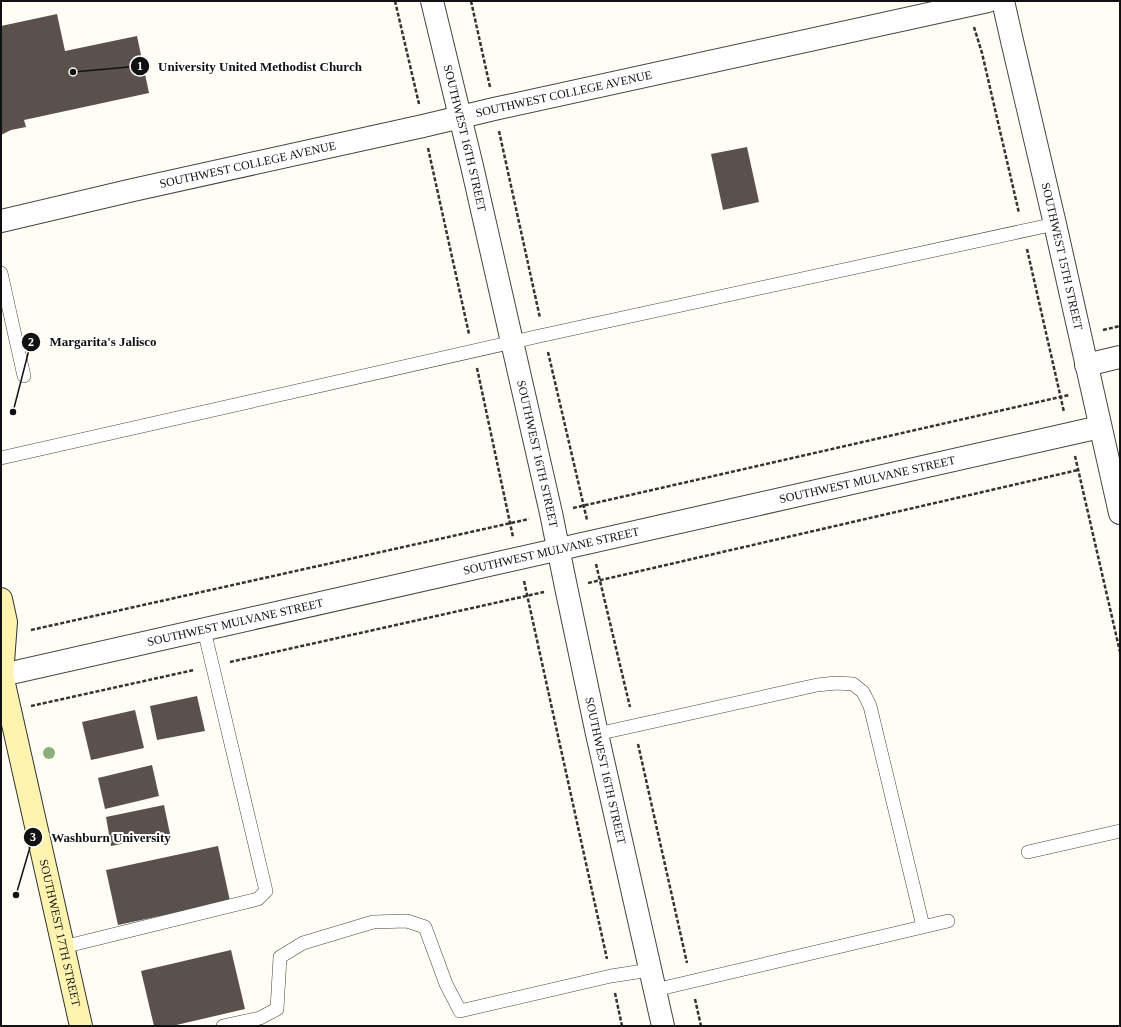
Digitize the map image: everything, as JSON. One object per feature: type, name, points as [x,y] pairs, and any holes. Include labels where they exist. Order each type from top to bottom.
[{"type":"main road","name":"SOUTHWEST 17TH STREET","points":[[1,599],[6,622],[1,675],[81,1026]]},
{"type":"street","name":"SOUTHWEST 16TH STREET","points":[[432,1],[551,513],[597,734],[663,1026]]},
{"type":"street","name":"SOUTHWEST 15TH STREET","points":[[1004,1],[1012,45],[1120,513]]},
{"type":"street","name":"SOUTHWEST COLLEGE AVENUE","points":[[1,221],[133,190],[460,118],[494,109],[977,3]]},
{"type":"street","points":[[1086,365],[1120,357]]},
{"type":"street","name":"SOUTHWEST MULVANE STREET","points":[[1,675],[1100,427]]},
{"type":"lane","points":[[1,458],[544,335],[1054,224]]},
{"type":"lane","points":[[1,273],[24,376]]},
{"type":"lane","points":[[63,947],[258,899],[266,891],[204,630]]},
{"type":"lane","points":[[597,734],[817,685],[836,683],[853,684],[863,692],[870,706],[923,926]]},
{"type":"lane","points":[[1028,852],[1120,831]]},
{"type":"lane","points":[[223,1026],[260,1018],[277,1009],[280,957],[303,943],[373,922],[407,921],[425,927],[446,984],[460,1011],[611,976],[691,982],[948,921]]},
{"type":"path","points":[[395,1],[622,1026]]},
{"type":"path","points":[[471,1],[486,64],[506,166],[634,725],[701,1026]]},
{"type":"path","points":[[977,3],[982,53],[1120,652]]},
{"type":"path","points":[[1102,330],[1120,326]]},
{"type":"path","points":[[31,630],[1061,398],[1092,389]]},
{"type":"path","points":[[10,710],[600,580],[1078,470]]},
{"type":"building","points":[[57,14],[65,51],[137,36],[149,93],[24,120],[26,127],[11,130],[1,135],[1,26]]},
{"type":"building","points":[[747,147],[759,202],[723,210],[711,154]]},
{"type":"building","points":[[197,696],[205,731],[157,740],[150,706]]},
{"type":"building","points":[[135,710],[144,748],[91,760],[82,722]]},
{"type":"building","points":[[152,765],[159,796],[105,809],[98,778]]},
{"type":"building","points":[[164,805],[170,834],[111,846],[106,817]]},
{"type":"building","points":[[218,846],[230,901],[118,925],[106,870]]},
{"type":"building","points":[[231,950],[245,1009],[172,1026],[154,1026],[141,971]]},
{"type":"place","name":"University United Methodist Church","points":[[73,72]]},
{"type":"place","name":"Margarita's Jalisco","points":[[13,412]]},
{"type":"place","name":"Washburn University","points":[[16,895]]}]
